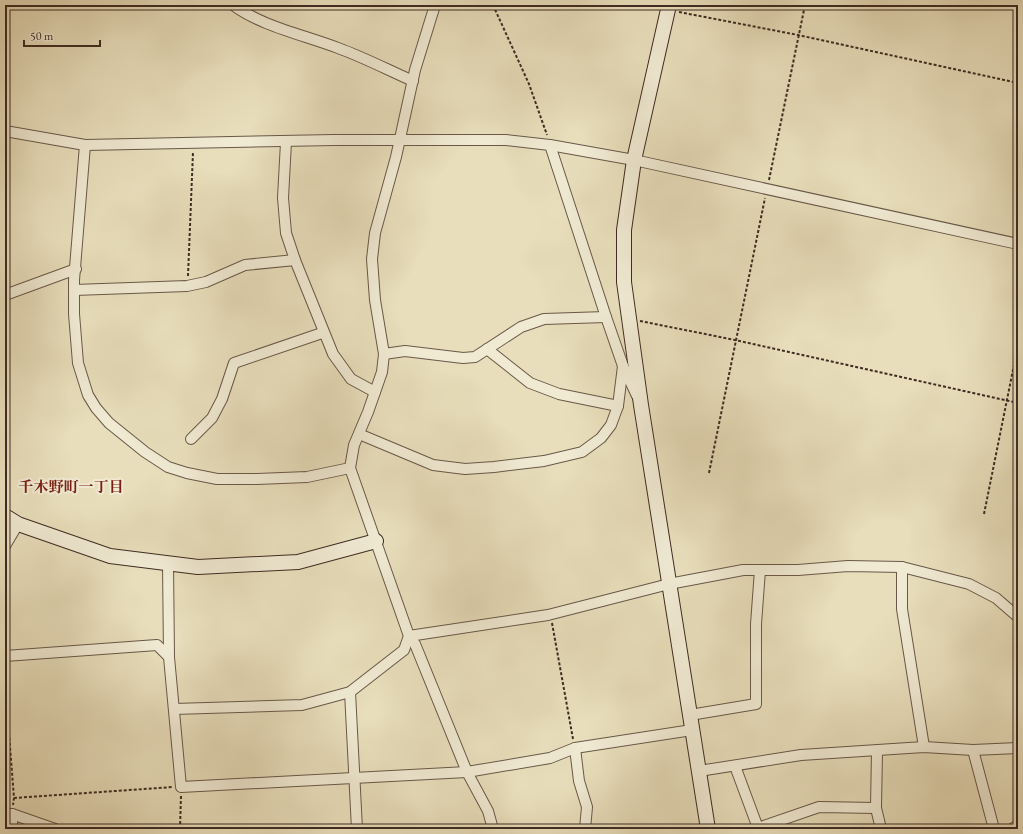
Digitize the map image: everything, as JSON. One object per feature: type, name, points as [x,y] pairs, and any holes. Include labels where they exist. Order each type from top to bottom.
[{"type":"street","points":[[233,5],[245,14],[271,25],[340,48],[413,81]]},
{"type":"street","points":[[435,5],[413,81],[375,233],[372,259],[375,300],[384,354],[382,372],[354,445],[350,468],[409,636],[415,644],[467,772],[488,811],[493,829]]},
{"type":"street","points":[[668,7],[634,160],[624,230],[624,282],[641,405],[708,829]]},
{"type":"street","points":[[5,131],[85,145],[334,140],[506,140],[550,144],[634,160],[1018,244]]},
{"type":"street","points":[[286,142],[283,198],[286,233],[295,260],[322,333],[332,354],[350,379],[375,392]]},
{"type":"street","points":[[550,144],[623,366],[641,405]]},
{"type":"street","points":[[85,145],[74,290],[75,338],[78,363],[88,395],[109,424],[162,463],[187,473],[217,479],[307,477],[350,468]]},
{"type":"street","points":[[74,290],[187,286],[206,282],[245,265],[295,260]]},
{"type":"street","points":[[5,295],[76,269]]},
{"type":"street","points":[[384,354],[405,350],[463,358],[475,357],[521,327],[544,320],[606,317]]},
{"type":"street","points":[[190,439],[212,418],[222,399],[234,363],[322,333]]},
{"type":"street","points":[[487,349],[530,383],[559,394],[618,406]]},
{"type":"street","points":[[359,434],[433,465],[465,469],[544,461],[582,452],[601,438],[611,425],[618,406],[623,366]]},
{"type":"street","points":[[5,516],[18,524],[110,556],[198,567],[298,562],[376,541]]},
{"type":"street","points":[[5,546],[18,524]]},
{"type":"street","points":[[168,563],[169,657],[181,787],[467,772],[550,758],[574,748],[692,730]]},
{"type":"street","points":[[409,636],[550,614],[669,584],[743,570],[798,570],[848,566],[902,567],[969,584],[996,598],[1018,617]]},
{"type":"street","points":[[902,567],[902,609],[924,747]]},
{"type":"street","points":[[690,715],[756,704],[756,624],[760,570]]},
{"type":"street","points":[[174,710],[302,705],[350,692],[404,650],[409,636]]},
{"type":"street","points":[[5,656],[157,645],[169,657]]},
{"type":"street","points":[[350,692],[357,829]]},
{"type":"street","points":[[699,771],[801,755],[924,747],[973,750],[1018,748]]},
{"type":"street","points":[[574,748],[578,781],[588,807],[585,829]]},
{"type":"street","points":[[973,750],[994,829]]},
{"type":"street","points":[[877,751],[876,808],[880,829]]},
{"type":"street","points":[[735,766],[758,828],[819,807],[876,808]]},
{"type":"street","points":[[8,814],[12,829]]},
{"type":"street","points":[[8,814],[55,829]]},
{"type":"street","points":[[1012,829],[1018,825]]},
{"type":"path","points":[[494,5],[529,84],[550,144]]},
{"type":"path","points":[[709,473],[735,340],[805,5]]},
{"type":"path","points":[[668,7],[1018,83]]},
{"type":"path","points":[[187,286],[194,143]]},
{"type":"path","points":[[629,319],[735,340],[1018,403]]},
{"type":"path","points":[[984,514],[1018,346]]},
{"type":"path","points":[[550,614],[574,748]]},
{"type":"path","points":[[5,683],[14,798],[181,787],[180,829]]},
{"type":"district","name":"千木野町一丁目","points":[[71,487]]}]
